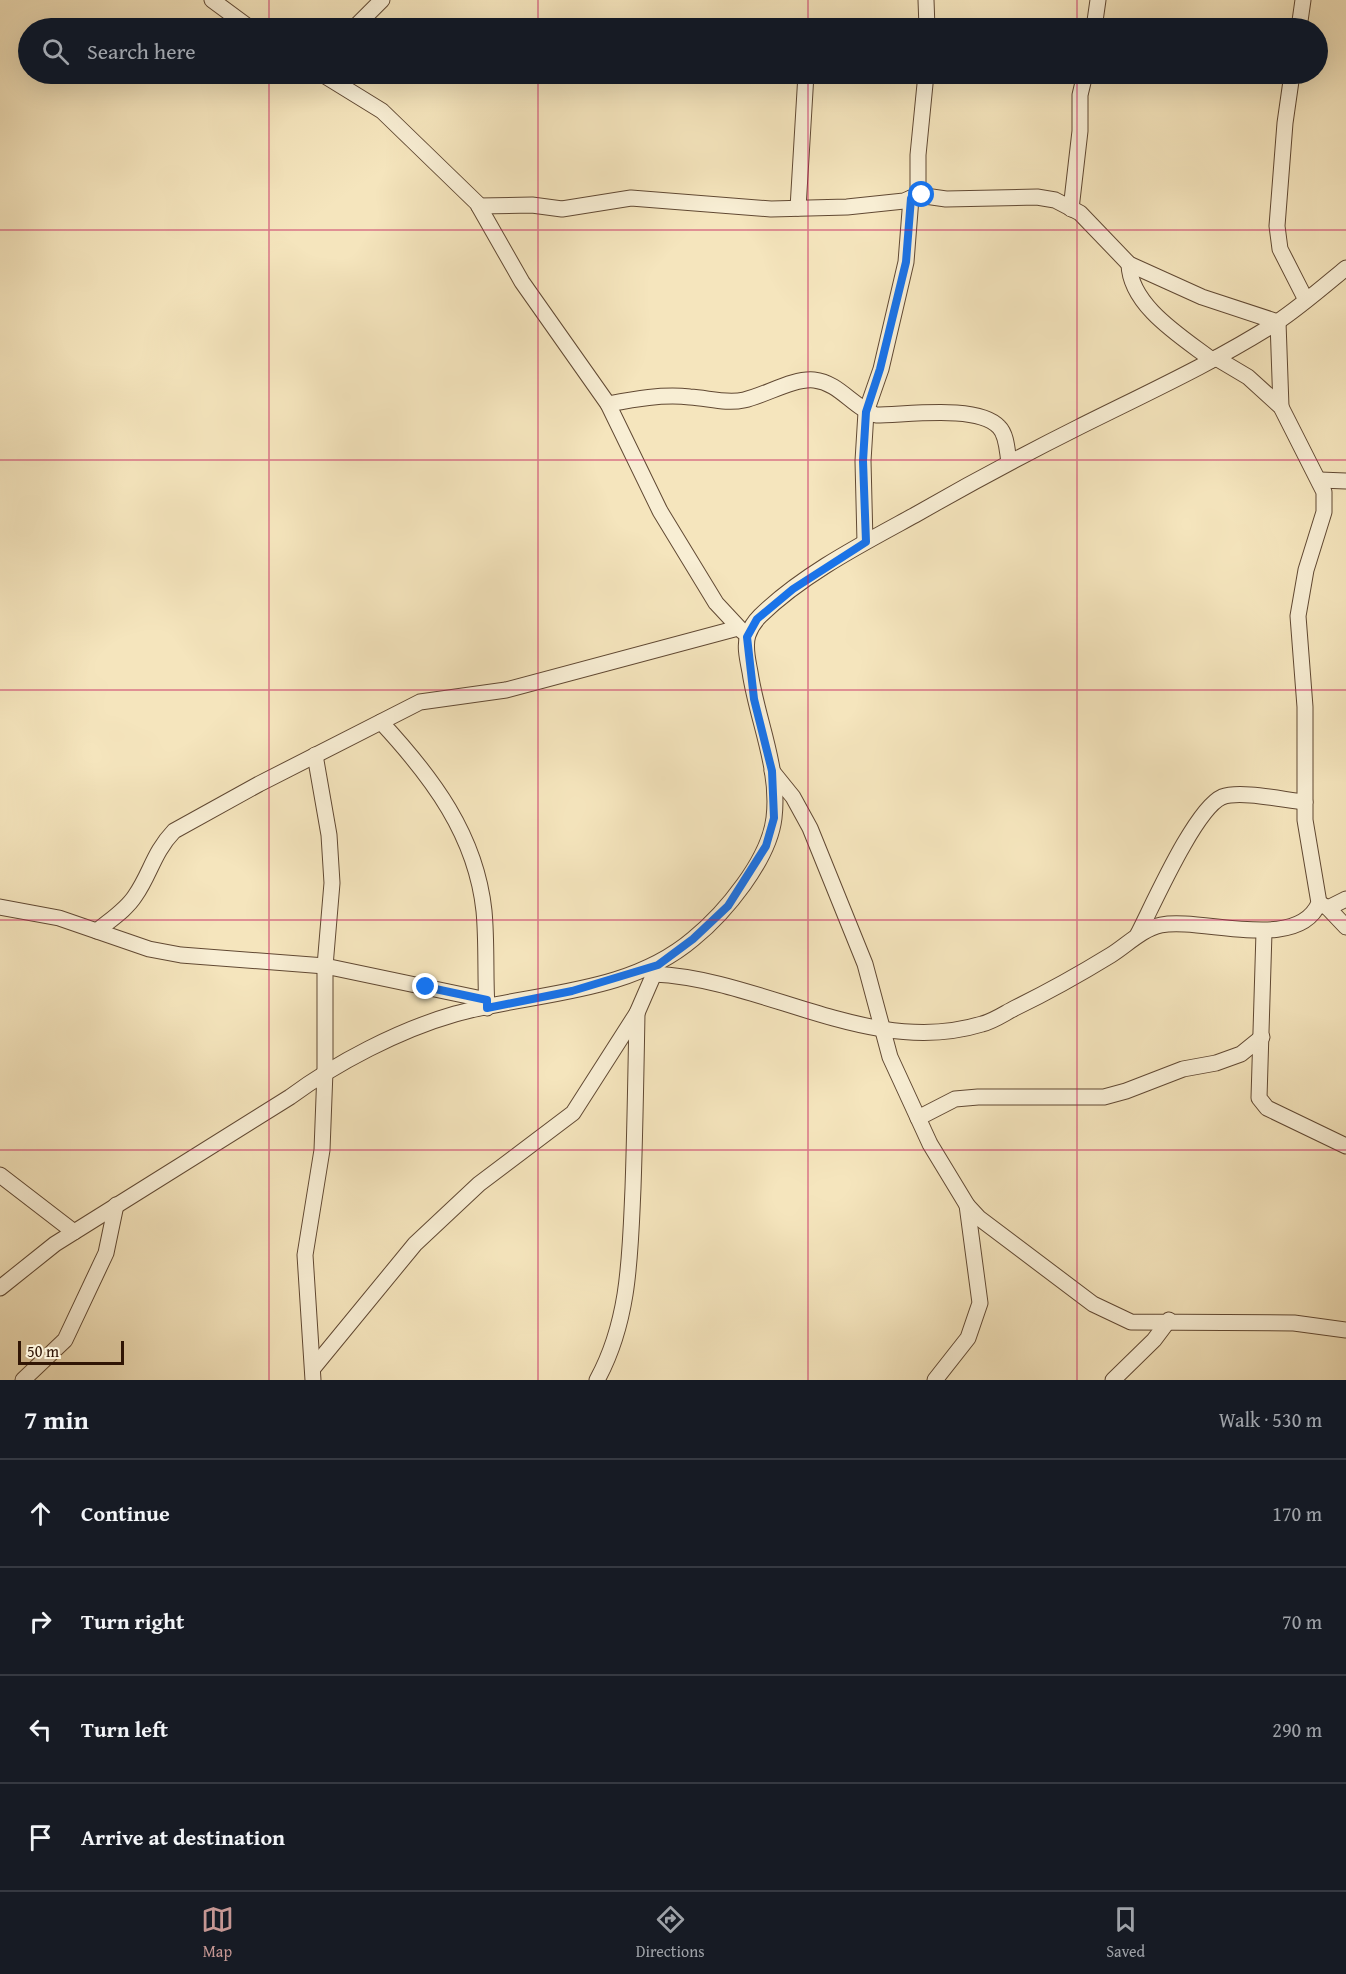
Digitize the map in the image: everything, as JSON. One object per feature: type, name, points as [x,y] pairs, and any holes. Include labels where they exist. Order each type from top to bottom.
[{"type":"street","points":[[212,0],[236,18]]},
{"type":"street","points":[[364,18],[382,0]]},
{"type":"street","points":[[926,0],[927,18]]},
{"type":"street","points":[[1095,18],[1098,0]]},
{"type":"street","points":[[1300,18],[1303,0]]},
{"type":"street","points":[[0,1288],[74,1232],[290,1097],[325,1071],[406,1033],[454,1014],[487,1004],[572,991],[656,970],[728,906],[766,846],[774,818],[772,771],[754,699],[742,632],[716,603],[660,511],[608,404],[522,282],[479,206],[382,111],[338,84]]},
{"type":"street","points":[[798,208],[805,84]]},
{"type":"street","points":[[866,542],[863,461],[866,412],[884,358],[906,262],[915,197],[925,84]]},
{"type":"street","points":[[1071,209],[1084,84]]},
{"type":"street","points":[[1291,84],[1285,123],[1277,226],[1280,249],[1306,300]]},
{"type":"street","points":[[479,206],[532,206],[562,209],[631,198],[771,209],[847,207],[915,197],[946,199],[1037,197],[1055,200],[1080,213],[1129,264],[1202,297],[1278,322]]},
{"type":"street","points":[[1129,264],[1129,276],[1135,289],[1154,311],[1214,359],[1248,377],[1281,407],[1320,480],[1324,492],[1324,512],[1305,570],[1298,616],[1305,707],[1305,802],[1323,905],[1346,927]]},
{"type":"street","points":[[97,931],[135,897],[151,862],[163,842],[174,831],[315,755],[420,702],[506,690],[742,632],[793,589],[866,542],[1009,462],[1214,359],[1278,322],[1346,268]]},
{"type":"street","points":[[1278,322],[1281,407]]},
{"type":"street","points":[[608,404],[647,397],[689,396],[725,402],[743,400],[798,380],[814,380],[837,387],[866,412],[876,415],[971,414],[992,420],[1001,428],[1009,462]]},
{"type":"street","points":[[1320,480],[1346,481]]},
{"type":"street","points":[[381,722],[407,750],[434,787],[471,848],[484,912],[487,1004]]},
{"type":"street","points":[[313,1374],[305,1255],[321,1150],[325,1071],[325,966],[332,883],[329,835],[315,755]]},
{"type":"street","points":[[772,771],[793,797],[810,828],[865,964],[890,1057],[930,1144],[967,1204],[979,1218],[1103,1311],[1131,1322],[1169,1320],[1211,1324],[1294,1323],[1346,1330]]},
{"type":"street","points":[[1137,937],[1194,827],[1213,803],[1224,796],[1305,802]]},
{"type":"street","points":[[656,970],[722,984],[882,1031],[931,1032],[983,1024],[1037,997],[1149,928],[1187,924],[1264,932],[1281,929],[1305,919],[1323,905],[1346,899]]},
{"type":"street","points":[[0,907],[59,918],[149,949],[181,955],[325,966],[487,1004]]},
{"type":"street","points":[[1264,932],[1259,1098],[1267,1107],[1346,1146]]},
{"type":"street","points":[[313,1374],[415,1244],[479,1184],[573,1113],[637,1013],[656,970]]},
{"type":"street","points":[[597,1380],[607,1362],[617,1334],[630,1269],[637,1013]]},
{"type":"street","points":[[918,1118],[955,1099],[1104,1096],[1126,1091],[1183,1069],[1216,1063],[1241,1054],[1262,1036]]},
{"type":"street","points":[[0,1175],[74,1232]]},
{"type":"street","points":[[936,1380],[968,1338],[980,1304],[967,1204]]},
{"type":"street","points":[[23,1380],[64,1340],[106,1253],[116,1205]]},
{"type":"street","points":[[1113,1380],[1154,1341],[1169,1320]]},
{"type":"route","points":[[426,987],[487,1000],[487,1008],[572,991],[658,965],[693,939],[728,906],[766,846],[774,818],[772,771],[754,699],[747,637],[757,619],[793,589],[866,542],[863,461],[866,412],[895,315],[906,262],[911,198],[922,195]]}]
